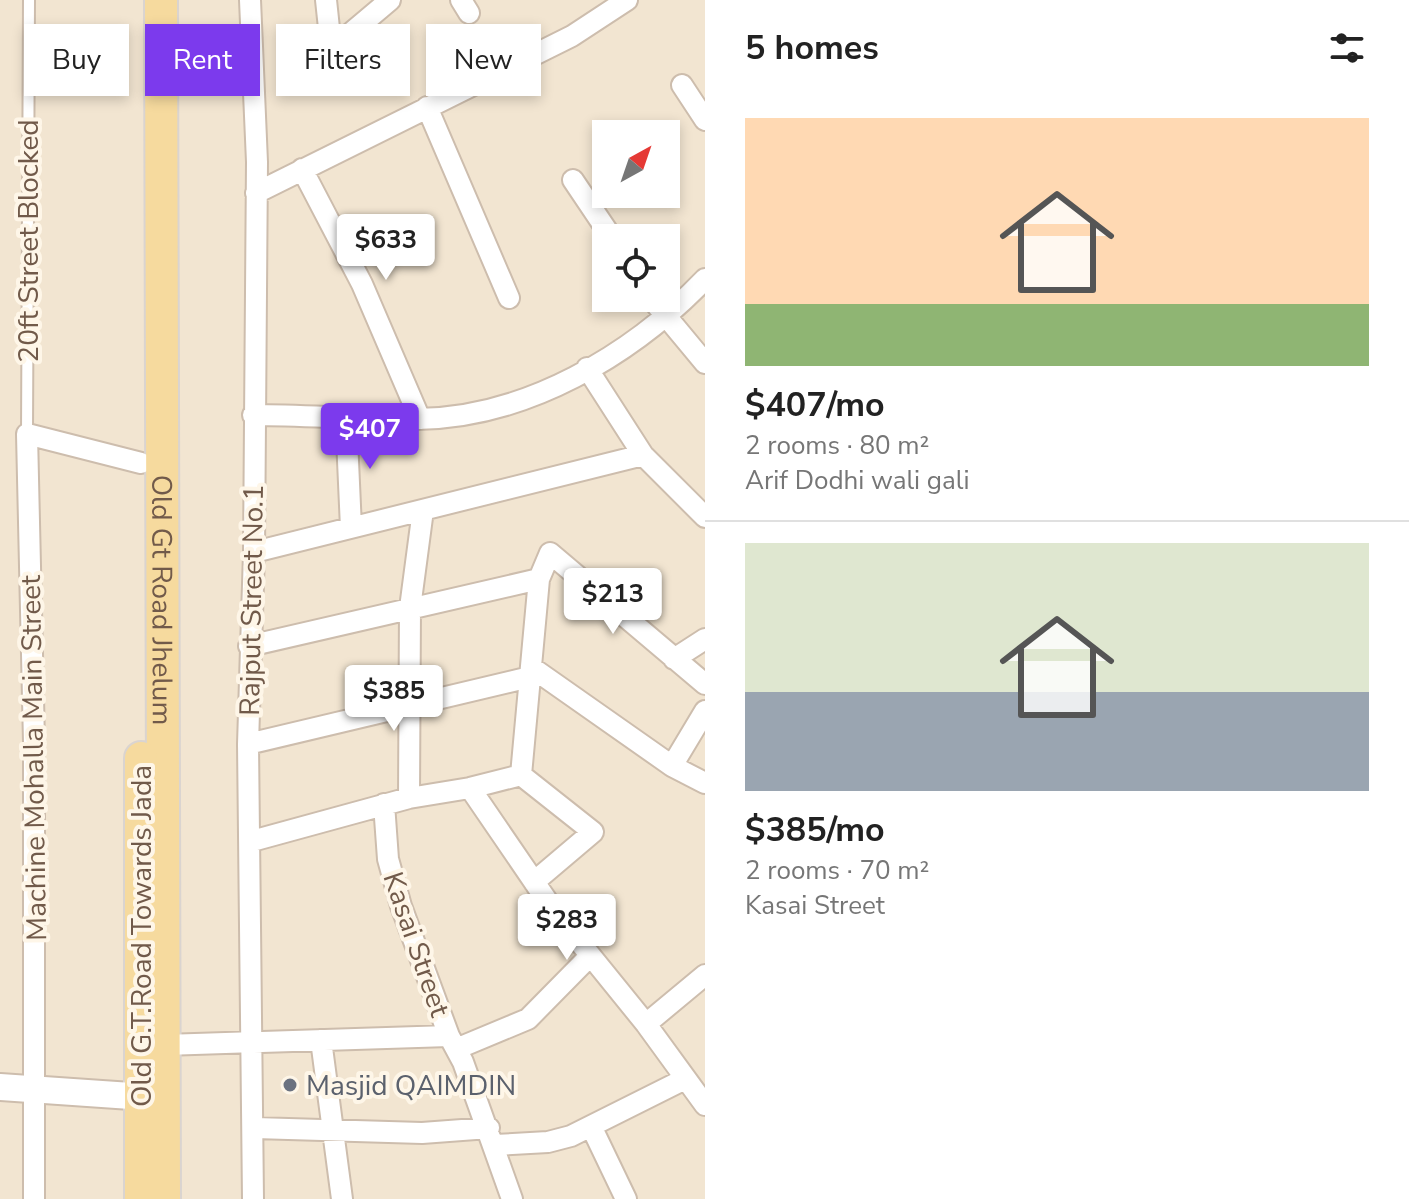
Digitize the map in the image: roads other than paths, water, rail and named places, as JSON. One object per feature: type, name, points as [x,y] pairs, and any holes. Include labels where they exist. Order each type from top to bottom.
[{"type":"main road","name":"Old G.T.Road Towards Jada","points":[[141,0],[141,463],[152,1097],[141,1199]]},
{"type":"main road","name":"Old Gt Road Jhelum","points":[[161,0],[164,1045],[152,1097],[164,1199]]},
{"type":"street","name":"Rajput Street No.1","points":[[250,0],[256,193],[254,552],[248,744],[252,841],[249,1043],[255,1128],[253,1199]]},
{"type":"street","points":[[326,0],[332,58],[390,0]]},
{"type":"street","points":[[256,193],[572,36],[627,0]]},
{"type":"street","points":[[682,85],[705,120]]},
{"type":"street","points":[[427,107],[484,233],[509,298]]},
{"type":"street","points":[[302,169],[362,284],[420,419]]},
{"type":"street","points":[[573,180],[603,224]]},
{"type":"street","points":[[253,415],[420,419],[493,409],[553,390],[663,316],[705,279]]},
{"type":"street","points":[[660,312],[705,363]]},
{"type":"street","points":[[587,368],[643,455],[705,517]]},
{"type":"street","points":[[346,416],[351,528]]},
{"type":"street","points":[[27,434],[141,463]]},
{"type":"street","name":"Machine Mohalla Main Street","points":[[27,434],[34,758],[34,1199]]},
{"type":"street","points":[[254,552],[643,455]]},
{"type":"street","points":[[409,798],[410,608],[423,510]]},
{"type":"street","points":[[521,775],[539,579],[550,553],[705,684]]},
{"type":"street","points":[[249,646],[539,579]]},
{"type":"street","points":[[674,659],[705,639]]},
{"type":"street","points":[[248,744],[410,707],[531,672],[672,766],[705,783]]},
{"type":"street","points":[[672,766],[705,711]]},
{"type":"street","points":[[252,841],[384,804],[521,775]]},
{"type":"street","points":[[521,775],[593,832],[534,882]]},
{"type":"street","points":[[470,788],[534,882],[646,1024],[705,1105]]},
{"type":"street","name":"Kasai Street","points":[[384,804],[388,859],[394,883],[452,1042],[492,1136],[512,1199]]},
{"type":"street","points":[[164,1045],[321,1040],[452,1042],[528,1019],[590,956]]},
{"type":"street","points":[[646,1024],[705,975]]},
{"type":"street","points":[[321,1040],[342,1199]]},
{"type":"street","points":[[255,1128],[492,1136],[548,1142],[591,1126],[685,1079]]},
{"type":"street","points":[[0,1087],[152,1097]]},
{"type":"street","points":[[591,1126],[626,1199]]},
{"type":"lane","name":"20ft Street Blocked","points":[[27,434],[29,0]]},
{"type":"place","name":"Masjid QAIMDIN","points":[[290,1085]]}]
